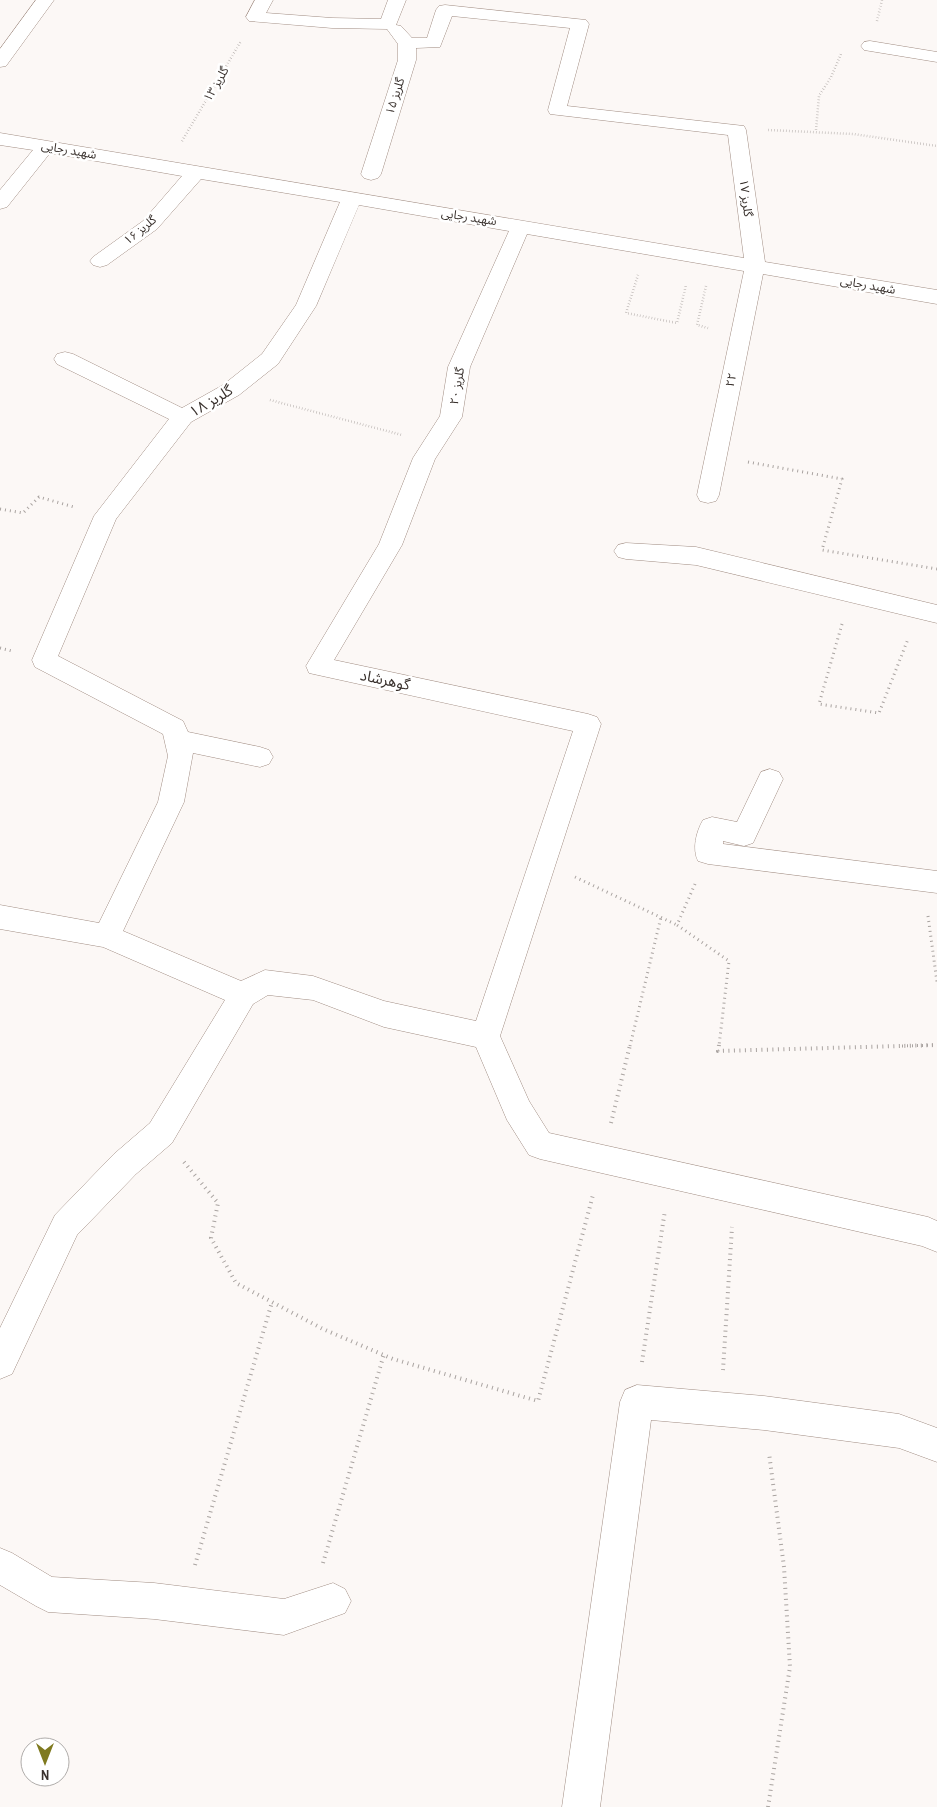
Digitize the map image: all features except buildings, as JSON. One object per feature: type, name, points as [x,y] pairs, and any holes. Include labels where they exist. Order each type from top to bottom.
[{"type":"street","points":[[0,62],[45,0]]},
{"type":"street","points":[[264,0],[255,17],[332,23],[388,24],[407,43],[434,43],[445,10],[580,24],[557,110],[738,130]]},
{"type":"street","points":[[388,24],[397,0]]},
{"type":"street","points":[[0,29],[21,33]]},
{"type":"street","name":"گلریز ۱۵","points":[[371,174],[407,60],[407,43]]},
{"type":"street","points":[[870,46],[937,57]]},
{"type":"street","name":"گلریز ۱۷","points":[[738,130],[754,265]]},
{"type":"street","name":"شهید رجایی","points":[[0,138],[937,297]]},
{"type":"street","points":[[0,203],[46,146]]},
{"type":"street","name":"گلریز ۱۶","points":[[100,260],[150,225],[196,172]]},
{"type":"street","name":"گلریز ۱۸","points":[[177,740],[174,728],[44,660],[106,516],[184,417],[231,390],[270,359],[306,306],[352,198]]},
{"type":"street","name":"گلریز ۲۰","points":[[390,545],[424,458],[451,417],[459,367],[521,226]]},
{"type":"street","name":"۲۲","points":[[708,495],[754,265]]},
{"type":"street","points":[[65,359],[184,417]]},
{"type":"street","name":"گوهرشاد","points":[[390,545],[318,666],[588,724],[543,862]]},
{"type":"street","points":[[626,551],[696,556],[928,612]]},
{"type":"street","points":[[106,936],[144,861],[170,802],[181,756],[177,740],[260,758]]},
{"type":"street","points":[[770,779],[744,835],[712,828],[708,853],[931,881]]},
{"type":"street","points":[[543,862],[486,1036],[518,1110],[540,1145],[735,1187],[928,1232],[937,1237]]},
{"type":"street","points":[[0,917],[106,936],[243,994]]},
{"type":"street","points":[[0,1363],[66,1226],[125,1164],[161,1133],[243,994],[265,982],[312,988],[384,1014],[486,1036]]},
{"type":"street","points":[[581,1807],[637,1402],[721,1408],[899,1431],[937,1445]]},
{"type":"street","points":[[0,1565],[48,1594],[183,1605],[284,1617],[321,1605]]},
{"type":"path","name":"گلریز ۱۳","points":[[167,167],[255,17]]},
{"type":"path","points":[[738,130],[816,130],[894,138],[937,146]]},
{"type":"path","points":[[646,247],[626,313],[678,323],[702,256]]},
{"type":"path","points":[[702,256],[698,325],[740,336]]},
{"type":"path","points":[[231,390],[434,444]]},
{"type":"path","points":[[716,456],[842,478],[822,550],[937,569]]},
{"type":"path","points":[[0,509],[23,513],[40,496],[106,516]]},
{"type":"path","points":[[850,593],[820,704],[880,713],[928,612]]},
{"type":"path","points":[[677,925],[708,853]]},
{"type":"path","points":[[543,862],[677,925],[729,961],[718,1051],[937,1045]]},
{"type":"path","points":[[931,881],[937,982]]},
{"type":"path","points":[[161,1133],[218,1203],[211,1238],[236,1282],[323,1329],[384,1354],[538,1401],[602,1158],[661,918]]},
{"type":"path","points":[[637,1402],[670,1174]]},
{"type":"path","points":[[721,1408],[735,1187]]},
{"type":"path","points":[[183,1605],[272,1302]]},
{"type":"path","points":[[321,1605],[384,1354]]},
{"type":"path","points":[[764,1413],[784,1567],[790,1667],[768,1807]]}]
